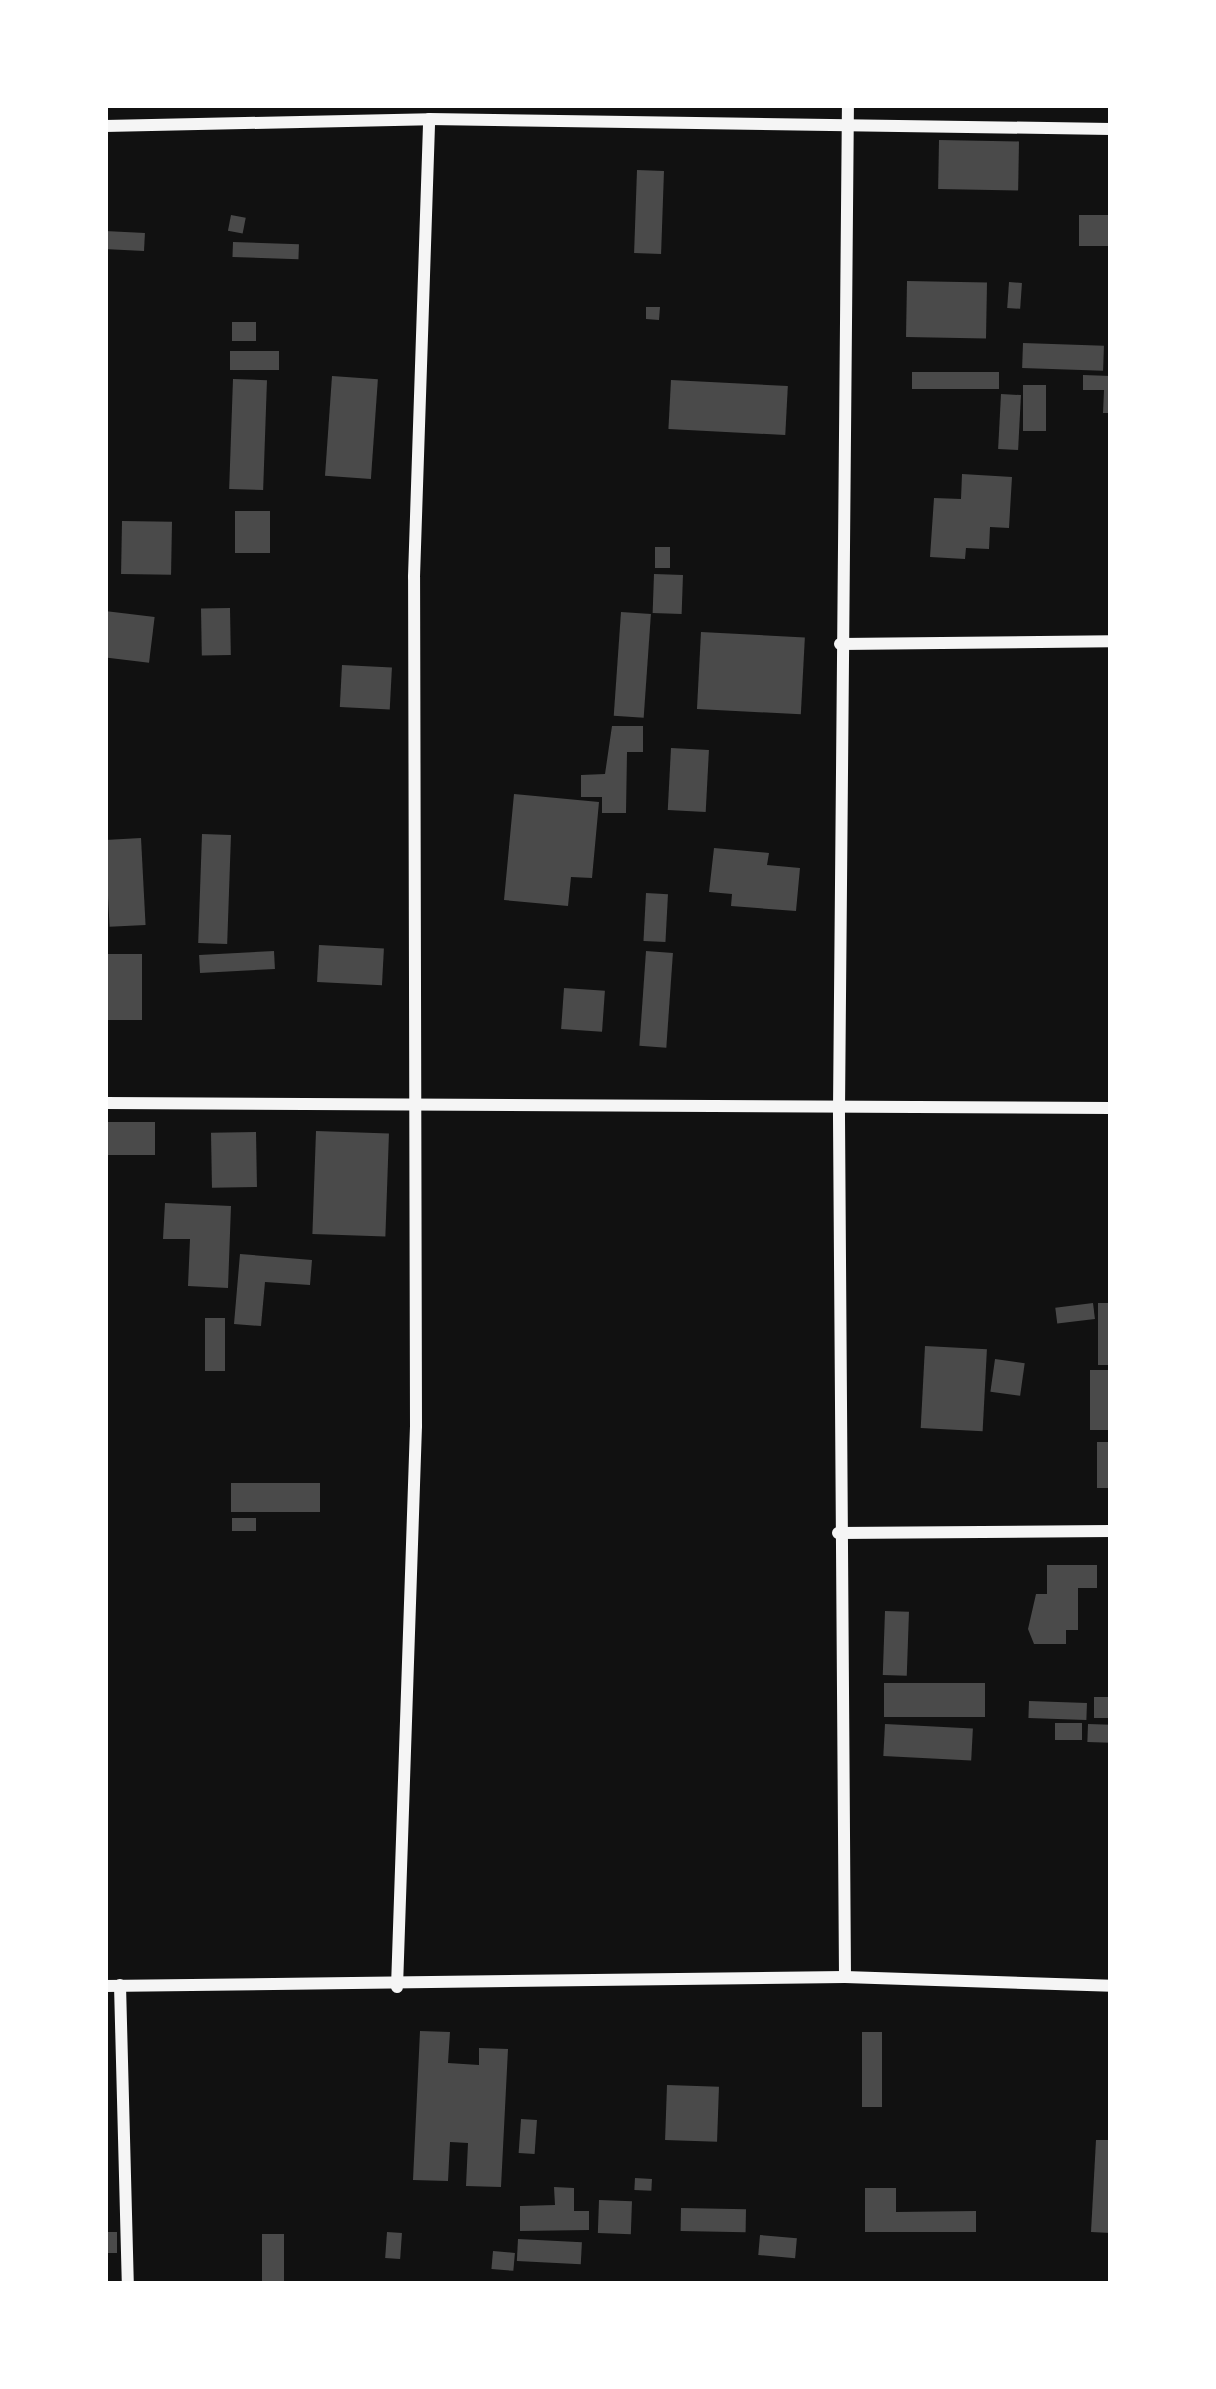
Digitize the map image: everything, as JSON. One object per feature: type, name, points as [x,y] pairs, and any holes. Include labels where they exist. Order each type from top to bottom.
[{"type":"street","points":[[845,1977],[838,1533],[840,644],[848,105]]},
{"type":"street","points":[[397,1988],[410,1720],[419,1106],[414,577],[429,119]]},
{"type":"street","points":[[105,126],[429,119],[1111,129]]},
{"type":"street","points":[[840,644],[1111,641]]},
{"type":"street","points":[[105,1103],[1111,1108]]},
{"type":"street","points":[[838,1533],[1111,1532]]},
{"type":"street","points":[[128,2284],[112,1986],[397,1988],[845,1977],[1111,1986]]},
{"type":"building","points":[[939,140],[1019,141],[1018,190],[938,189]]},
{"type":"building","points":[[637,170],[664,171],[661,254],[634,253]]},
{"type":"building","points":[[231,215],[246,218],[243,234],[228,231]]},
{"type":"building","points":[[1079,215],[1111,215],[1111,246],[1079,246]]},
{"type":"building","points":[[105,231],[145,233],[144,251],[105,249]]},
{"type":"building","points":[[233,242],[299,244],[298,259],[232,257]]},
{"type":"building","points":[[907,281],[987,282],[986,338],[906,337]]},
{"type":"building","points":[[1009,282],[1022,283],[1020,309],[1007,308]]},
{"type":"building","points":[[646,307],[660,307],[659,320],[646,319]]},
{"type":"building","points":[[232,322],[256,322],[256,341],[232,341]]},
{"type":"building","points":[[1023,343],[1104,346],[1103,371],[1022,368]]},
{"type":"building","points":[[230,351],[279,351],[279,370],[230,370]]},
{"type":"building","points":[[912,372],[999,372],[999,389],[912,389]]},
{"type":"building","points":[[1083,375],[1111,376],[1111,413],[1103,413],[1104,390],[1083,390]]},
{"type":"building","points":[[332,376],[378,379],[371,479],[325,476]]},
{"type":"building","points":[[233,379],[267,380],[263,490],[229,489]]},
{"type":"building","points":[[671,380],[788,386],[785,435],[668,429]]},
{"type":"building","points":[[1023,385],[1046,385],[1046,431],[1023,431]]},
{"type":"building","points":[[1001,394],[1021,395],[1018,450],[998,449]]},
{"type":"building","points":[[962,474],[1012,477],[1009,528],[990,527],[989,549],[966,548],[965,559],[930,557],[934,498],[961,499]]},
{"type":"building","points":[[235,511],[270,511],[270,553],[235,553]]},
{"type":"building","points":[[122,521],[172,522],[171,575],[121,574]]},
{"type":"building","points":[[655,547],[670,547],[670,568],[655,568]]},
{"type":"building","points":[[654,574],[683,575],[682,614],[653,613]]},
{"type":"building","points":[[230,608],[231,655],[202,655],[201,609]]},
{"type":"building","points":[[105,611],[155,617],[149,663],[105,657]]},
{"type":"building","points":[[621,612],[651,614],[644,718],[614,716]]},
{"type":"building","points":[[701,632],[805,637],[801,714],[697,709]]},
{"type":"building","points":[[342,665],[392,668],[390,710],[340,707]]},
{"type":"building","points":[[612,726],[643,726],[643,752],[627,752],[626,813],[602,813],[602,797],[581,797],[581,775],[605,774]]},
{"type":"building","points":[[671,748],[709,750],[706,812],[668,810]]},
{"type":"building","points":[[514,794],[599,802],[592,878],[571,877],[568,906],[504,900]]},
{"type":"building","points":[[202,834],[231,835],[227,944],[198,943]]},
{"type":"building","points":[[141,838],[146,925],[110,927],[105,840]]},
{"type":"building","points":[[714,848],[769,853],[767,865],[800,868],[796,911],[731,906],[732,894],[709,892]]},
{"type":"building","points":[[646,893],[668,894],[665,942],[643,941]]},
{"type":"building","points":[[319,945],[384,948],[382,985],[317,982]]},
{"type":"building","points":[[274,951],[275,969],[200,973],[199,955]]},
{"type":"building","points":[[646,951],[673,953],[666,1048],[639,1046]]},
{"type":"building","points":[[105,954],[142,954],[142,1020],[105,1020]]},
{"type":"building","points":[[564,988],[605,991],[602,1032],[561,1029]]},
{"type":"building","points":[[105,1122],[155,1122],[155,1155],[105,1155]]},
{"type":"building","points":[[316,1131],[389,1134],[385,1236],[312,1234]]},
{"type":"building","points":[[256,1132],[257,1187],[212,1188],[211,1133]]},
{"type":"building","points":[[165,1203],[231,1206],[228,1288],[188,1286],[190,1239],[163,1239]]},
{"type":"building","points":[[240,1254],[312,1260],[310,1285],[265,1282],[261,1326],[234,1324]]},
{"type":"building","points":[[1093,1303],[1095,1319],[1057,1324],[1055,1308]]},
{"type":"building","points":[[1098,1303],[1111,1303],[1111,1365],[1098,1365]]},
{"type":"building","points":[[205,1318],[225,1318],[225,1371],[205,1371]]},
{"type":"building","points":[[925,1346],[987,1349],[983,1431],[921,1428]]},
{"type":"building","points":[[995,1359],[1025,1363],[1020,1396],[990,1392]]},
{"type":"building","points":[[1090,1370],[1111,1370],[1111,1430],[1090,1430]]},
{"type":"building","points":[[1097,1442],[1111,1442],[1111,1488],[1097,1488]]},
{"type":"building","points":[[231,1483],[320,1483],[320,1512],[231,1512]]},
{"type":"building","points":[[232,1518],[256,1518],[256,1531],[232,1531]]},
{"type":"building","points":[[1047,1565],[1097,1565],[1097,1588],[1078,1588],[1078,1630],[1066,1630],[1066,1644],[1034,1644],[1028,1629],[1036,1594],[1047,1594]]},
{"type":"building","points":[[885,1611],[909,1612],[907,1676],[883,1675]]},
{"type":"building","points":[[884,1683],[985,1683],[985,1717],[884,1717]]},
{"type":"building","points":[[1094,1697],[1111,1697],[1111,1718],[1094,1718]]},
{"type":"building","points":[[1029,1701],[1087,1703],[1086,1720],[1028,1718]]},
{"type":"building","points":[[1055,1723],[1082,1723],[1082,1740],[1055,1740]]},
{"type":"building","points":[[885,1724],[973,1729],[971,1761],[883,1756]]},
{"type":"building","points":[[1088,1724],[1111,1725],[1110,1743],[1087,1742]]},
{"type":"building","points":[[420,2031],[450,2032],[448,2063],[479,2065],[479,2048],[508,2049],[501,2187],[466,2186],[468,2143],[450,2142],[448,2181],[413,2180]]},
{"type":"building","points":[[862,2032],[882,2032],[882,2107],[862,2107]]},
{"type":"building","points":[[667,2085],[719,2087],[717,2142],[665,2140]]},
{"type":"building","points":[[521,2119],[537,2120],[535,2154],[519,2153]]},
{"type":"building","points":[[1096,2140],[1111,2140],[1111,2233],[1091,2232]]},
{"type":"building","points":[[635,2178],[652,2179],[651,2191],[634,2190]]},
{"type":"building","points":[[554,2187],[574,2188],[574,2211],[589,2211],[589,2230],[520,2231],[520,2206],[555,2205]]},
{"type":"building","points":[[865,2188],[896,2188],[896,2212],[976,2211],[976,2232],[865,2232]]},
{"type":"building","points":[[599,2200],[632,2201],[631,2234],[598,2233]]},
{"type":"building","points":[[681,2208],[746,2209],[746,2232],[681,2231]]},
{"type":"building","points":[[105,2232],[117,2232],[117,2253],[105,2253]]},
{"type":"building","points":[[387,2232],[402,2233],[400,2259],[385,2258]]},
{"type":"building","points":[[262,2234],[284,2234],[284,2284],[262,2284]]},
{"type":"building","points":[[760,2235],[797,2238],[795,2258],[758,2255]]},
{"type":"building","points":[[518,2239],[582,2242],[581,2264],[517,2261]]},
{"type":"building","points":[[493,2251],[515,2253],[513,2271],[491,2269]]}]
